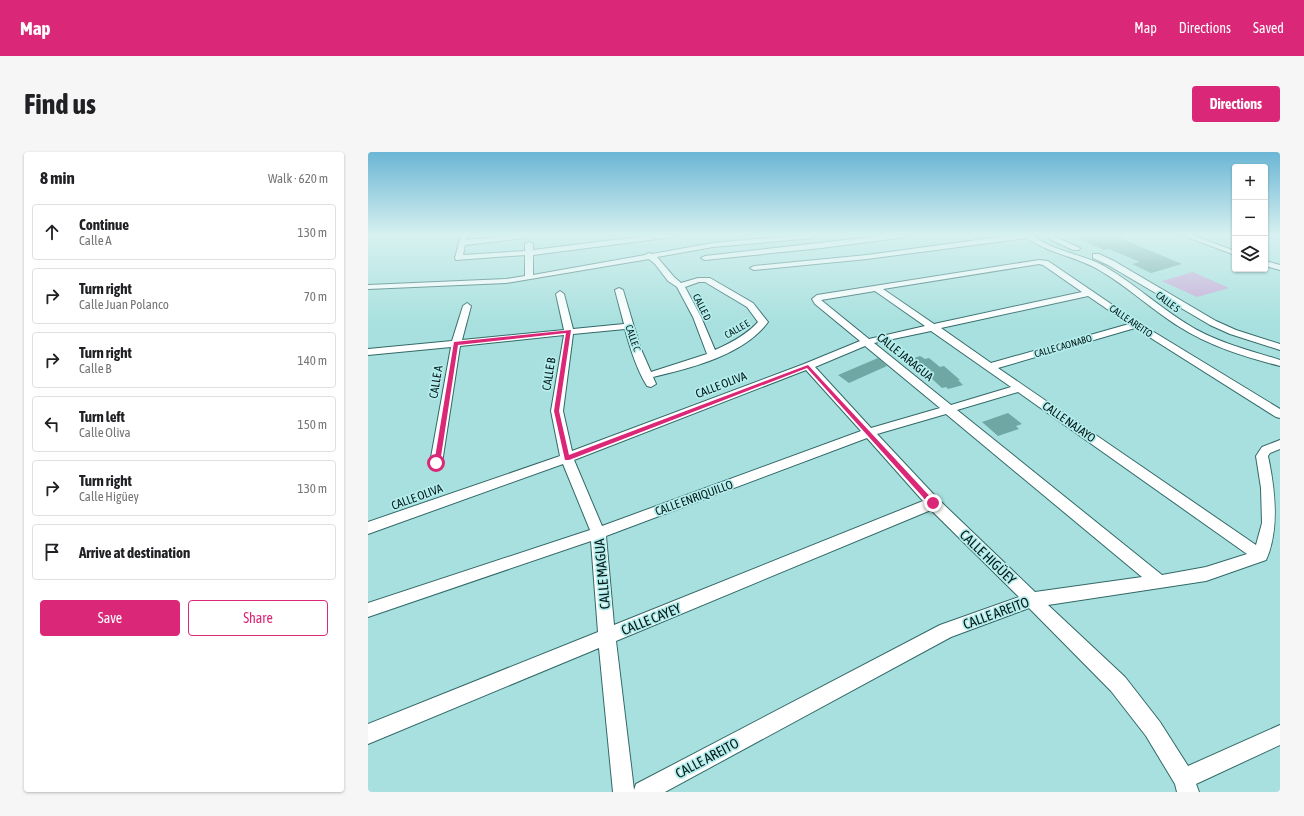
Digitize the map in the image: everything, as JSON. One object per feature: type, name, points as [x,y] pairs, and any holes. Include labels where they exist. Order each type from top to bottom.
[{"type":"street","points":[[529,265],[529,278]]},
{"type":"street","points":[[369,288],[506,281],[598,265]]},
{"type":"street","name":"CALLE D","points":[[660,265],[671,280],[680,286],[697,317],[712,356]]},
{"type":"street","points":[[752,265],[758,278]]},
{"type":"street","points":[[754,268],[784,265]]},
{"type":"street","name":"CALLE JARAGUA","points":[[1020,265],[820,297],[816,299],[866,342],[950,409],[1159,582]]},
{"type":"street","name":"CALLE AREITO","points":[[1048,265],[1136,325],[1280,414]]},
{"type":"street","name":"CALLE 5","points":[[1096,265],[1153,304],[1173,320],[1196,333],[1223,345],[1280,363]]},
{"type":"street","points":[[1114,265],[1213,323],[1233,332],[1280,347]]},
{"type":"street","name":"CALLE E","points":[[649,380],[712,356],[758,330],[763,322],[750,305],[707,280],[698,280],[680,286]]},
{"type":"street","name":"CALLE NAJAYO","points":[[876,288],[1261,556]]},
{"type":"street","name":"CALLE C","points":[[619,290],[629,326],[649,380]]},
{"type":"street","name":"CALLE OLIVA","points":[[368,528],[567,458],[808,366],[866,342],[1090,293]]},
{"type":"street","name":"CALLE B","points":[[560,294],[569,331],[557,411],[567,458]]},
{"type":"street","name":"CALLE A","points":[[436,463],[456,343],[468,306]]},
{"type":"street","name":"CALLE CAONABO","points":[[989,367],[1136,325]]},
{"type":"street","points":[[368,352],[629,326]]},
{"type":"street","name":"CALLE HIGÜEY","points":[[808,366],[868,434],[933,503],[1118,684],[1153,729],[1186,785]]},
{"type":"street","name":"CALLE ENRIQUILLO","points":[[368,610],[598,533],[868,434],[1020,388]]},
{"type":"street","points":[[1261,556],[1269,523],[1268,488],[1262,456],[1266,450],[1280,444]]},
{"type":"street","name":"CALLE MAGUA","points":[[567,458],[598,533],[607,637],[624,792]]},
{"type":"street","name":"CALLE CAYEY","points":[[368,734],[933,503]]},
{"type":"street","name":"CALLE AREITO","points":[[644,792],[946,631],[1032,600],[1206,574],[1261,556]]},
{"type":"street","points":[[1186,785],[1280,735]]},
{"type":"shaded area","points":[[1193,272],[1229,288],[1197,297],[1162,281]]},
{"type":"building","points":[[1134,265],[1179,265],[1151,273]]},
{"type":"building","points":[[920,356],[925,359],[929,358],[940,367],[944,366],[960,380],[958,380],[963,385],[948,389],[946,387],[942,388],[929,376],[920,370],[916,370],[905,361]]},
{"type":"building","points":[[878,358],[887,366],[849,383],[838,375]]},
{"type":"building","points":[[1008,413],[1022,424],[1016,426],[1019,429],[998,436],[982,422]]},
{"type":"route","points":[[436,463],[456,343],[569,331],[557,411],[567,458],[808,366],[868,434],[933,503]]}]
